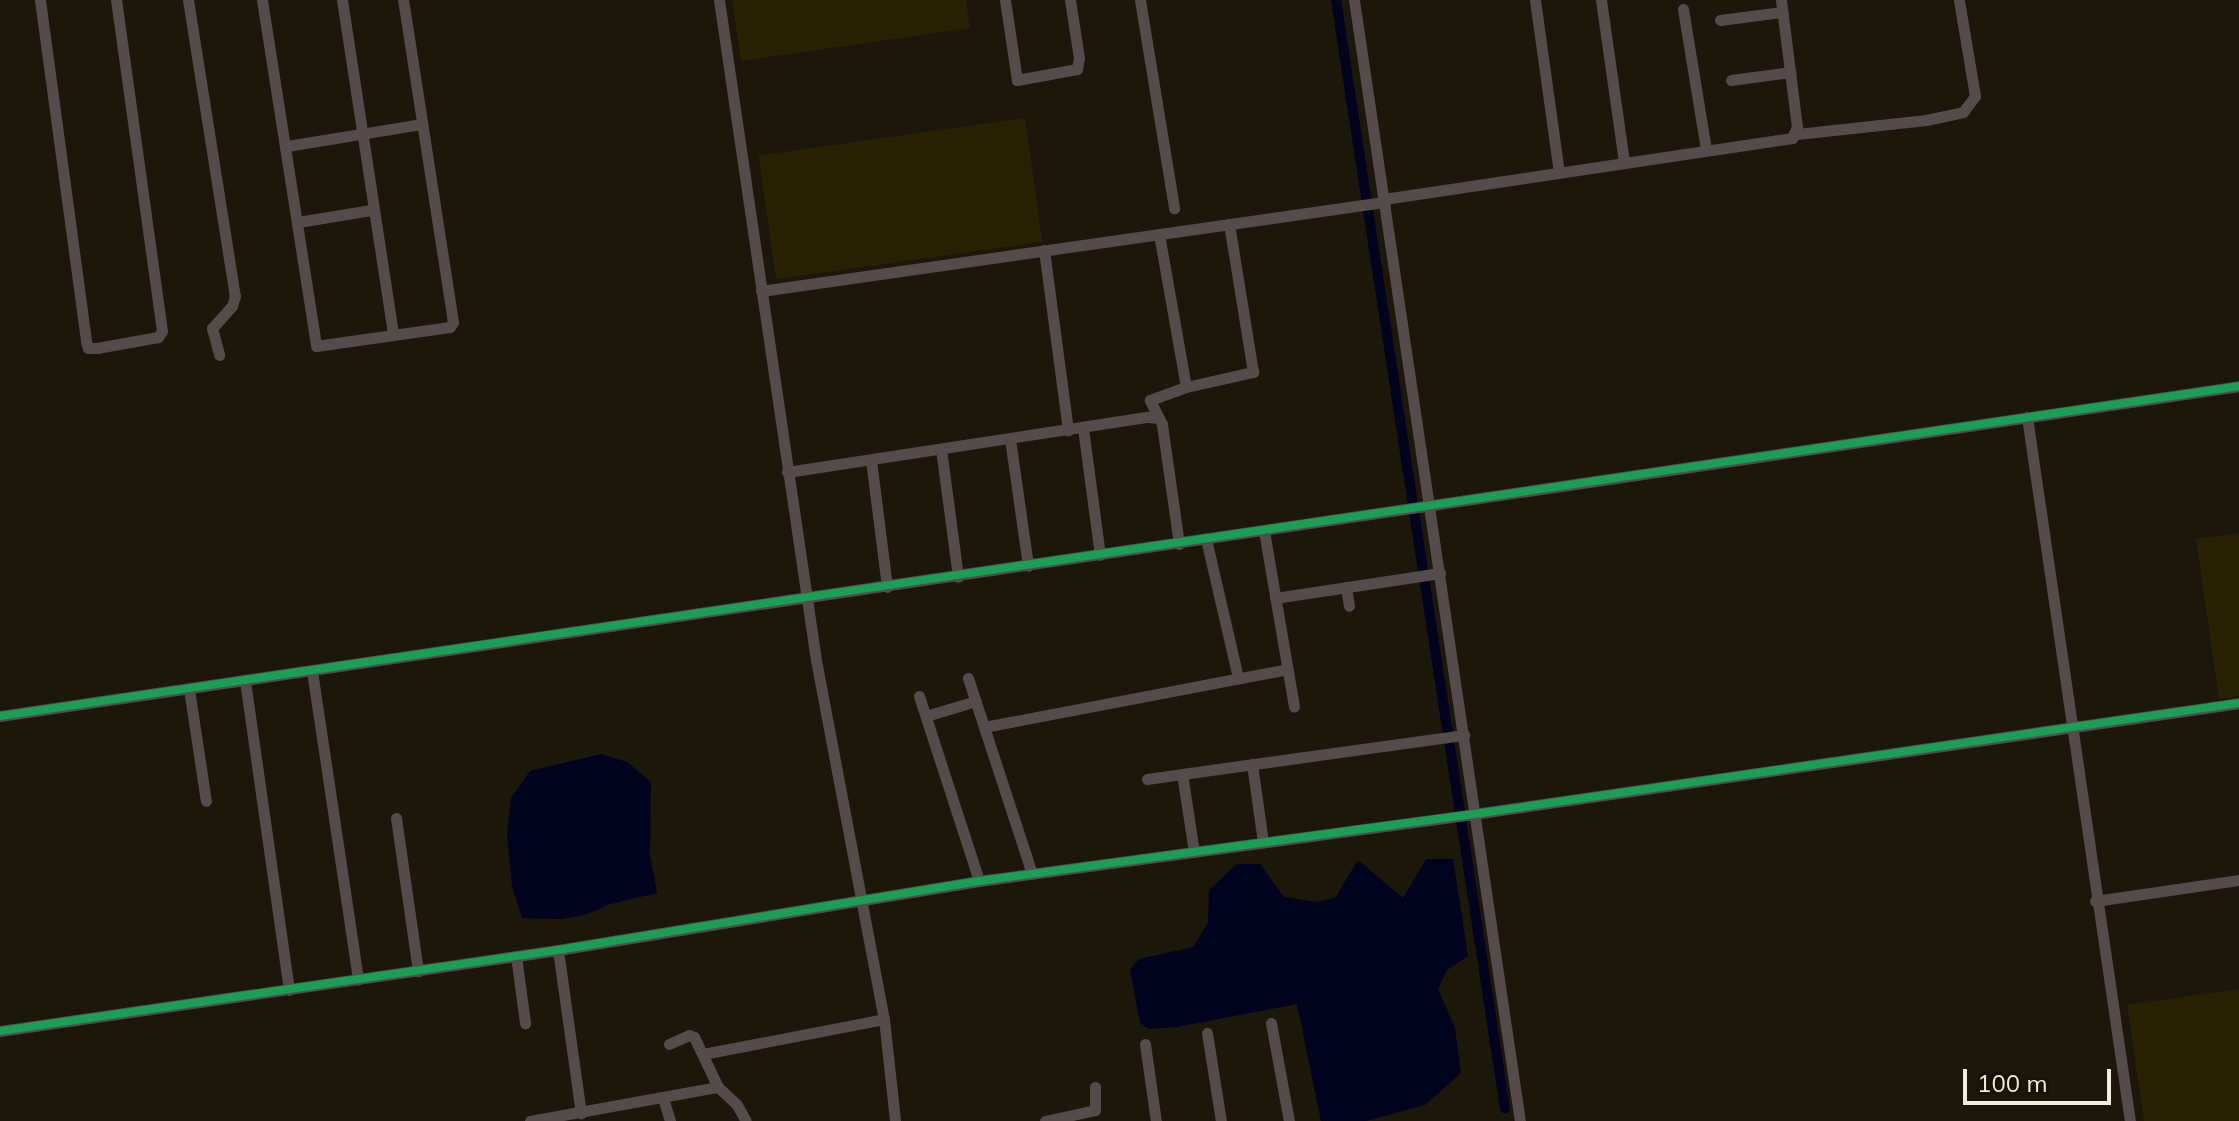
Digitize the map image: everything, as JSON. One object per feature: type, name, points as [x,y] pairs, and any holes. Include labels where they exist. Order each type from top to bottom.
[{"type":"street","points":[[40,0],[86,342],[88,348],[97,348],[158,337],[162,331],[116,0]]},
{"type":"street","points":[[188,0],[235,296],[232,306],[212,328],[219,355]]},
{"type":"street","points":[[262,0],[316,346],[450,327],[453,322],[403,0]]},
{"type":"street","points":[[342,0],[371,210],[393,334]]},
{"type":"street","points":[[719,0],[821,690],[884,1019],[895,1121]]},
{"type":"street","points":[[1005,0],[1017,80],[1077,69],[1079,58],[1070,0]]},
{"type":"street","points":[[1140,0],[1174,208]]},
{"type":"street","points":[[1354,0],[1377,202],[1421,507],[1435,574],[1460,735],[1466,815],[1520,1121]]},
{"type":"street","points":[[1535,0],[1559,172]]},
{"type":"street","points":[[1601,0],[1624,162]]},
{"type":"street","points":[[761,291],[1377,202],[1792,138],[1797,134],[1926,120],[1963,112],[1975,96],[1959,0]]},
{"type":"street","points":[[1720,20],[1781,6],[1797,134]]},
{"type":"street","points":[[1683,9],[1706,150]]},
{"type":"street","points":[[1731,80],[1790,72]]},
{"type":"street","points":[[287,146],[422,124]]},
{"type":"street","points":[[298,222],[371,210]]},
{"type":"street","points":[[1179,544],[1159,418],[1150,400],[1186,387],[1253,372],[1229,224]]},
{"type":"street","points":[[1159,234],[1186,387]]},
{"type":"street","points":[[1044,250],[1068,430]]},
{"type":"street","points":[[0,716],[2239,386]]},
{"type":"street","points":[[2027,417],[2095,901],[2130,1121]]},
{"type":"street","points":[[787,472],[1159,418]]},
{"type":"street","points":[[1083,428],[1100,555]]},
{"type":"street","points":[[1010,439],[1028,566]]},
{"type":"street","points":[[941,449],[958,577]]},
{"type":"street","points":[[871,460],[887,587]]},
{"type":"street","points":[[1264,531],[1294,706]]},
{"type":"street","points":[[1206,539],[1238,678]]},
{"type":"street","points":[[1275,598],[1435,574]]},
{"type":"street","points":[[1346,587],[1349,606]]},
{"type":"street","points":[[984,727],[1287,669]]},
{"type":"street","points":[[312,671],[358,980]]},
{"type":"street","points":[[968,678],[1032,874]]},
{"type":"street","points":[[245,681],[289,990]]},
{"type":"street","points":[[189,689],[206,801]]},
{"type":"street","points":[[919,696],[979,881]]},
{"type":"street","points":[[926,716],[976,701]]},
{"type":"street","points":[[0,1031],[558,950],[979,881],[1466,815],[2239,703]]},
{"type":"street","points":[[1147,779],[1460,735]]},
{"type":"street","points":[[1252,764],[1263,842]]},
{"type":"street","points":[[1182,774],[1194,852]]},
{"type":"street","points":[[396,818],[418,971]]},
{"type":"street","points":[[2095,901],[2239,880]]},
{"type":"street","points":[[558,950],[581,1113]]},
{"type":"street","points":[[516,956],[525,1023]]},
{"type":"street","points":[[703,1054],[884,1019]]},
{"type":"street","points":[[1271,1023],[1289,1121]]},
{"type":"street","points":[[1207,1033],[1221,1121]]},
{"type":"street","points":[[669,1044],[692,1035],[718,1087],[737,1105],[746,1121]]},
{"type":"street","points":[[1145,1044],[1156,1121]]},
{"type":"street","points":[[530,1121],[718,1087]]},
{"type":"street","points":[[1045,1121],[1095,1110],[1095,1087]]},
{"type":"street","points":[[663,1098],[670,1121]]},
{"type":"shaded area","points":[[732,0],[966,0],[970,28],[741,61]]},
{"type":"shaded area","points":[[1025,118],[1042,242],[776,279],[759,155]]},
{"type":"shaded area","points":[[2239,533],[2239,696],[2219,699],[2196,539]]},
{"type":"shaded area","points":[[2239,989],[2239,1121],[2144,1121],[2127,1005]]},
{"type":"water","points":[[601,754],[627,762],[651,782],[650,855],[657,893],[610,904],[585,915],[561,919],[522,918],[512,886],[507,835],[511,798],[530,771]]},
{"type":"water","points":[[1426,859],[1453,859],[1468,956],[1447,970],[1438,989],[1455,1028],[1461,1073],[1425,1105],[1366,1121],[1321,1121],[1297,1004],[1177,1027],[1149,1029],[1140,1023],[1130,970],[1139,959],[1193,947],[1208,923],[1209,890],[1237,864],[1260,864],[1284,897],[1316,902],[1335,898],[1358,860],[1403,898]]},
{"type":"waterway","points":[[1336,0],[1505,1108]]},
{"type":"cycle path","points":[[0,716],[2239,386]]},
{"type":"cycle path","points":[[0,1031],[558,950],[979,881],[1467,815],[2239,703]]}]
